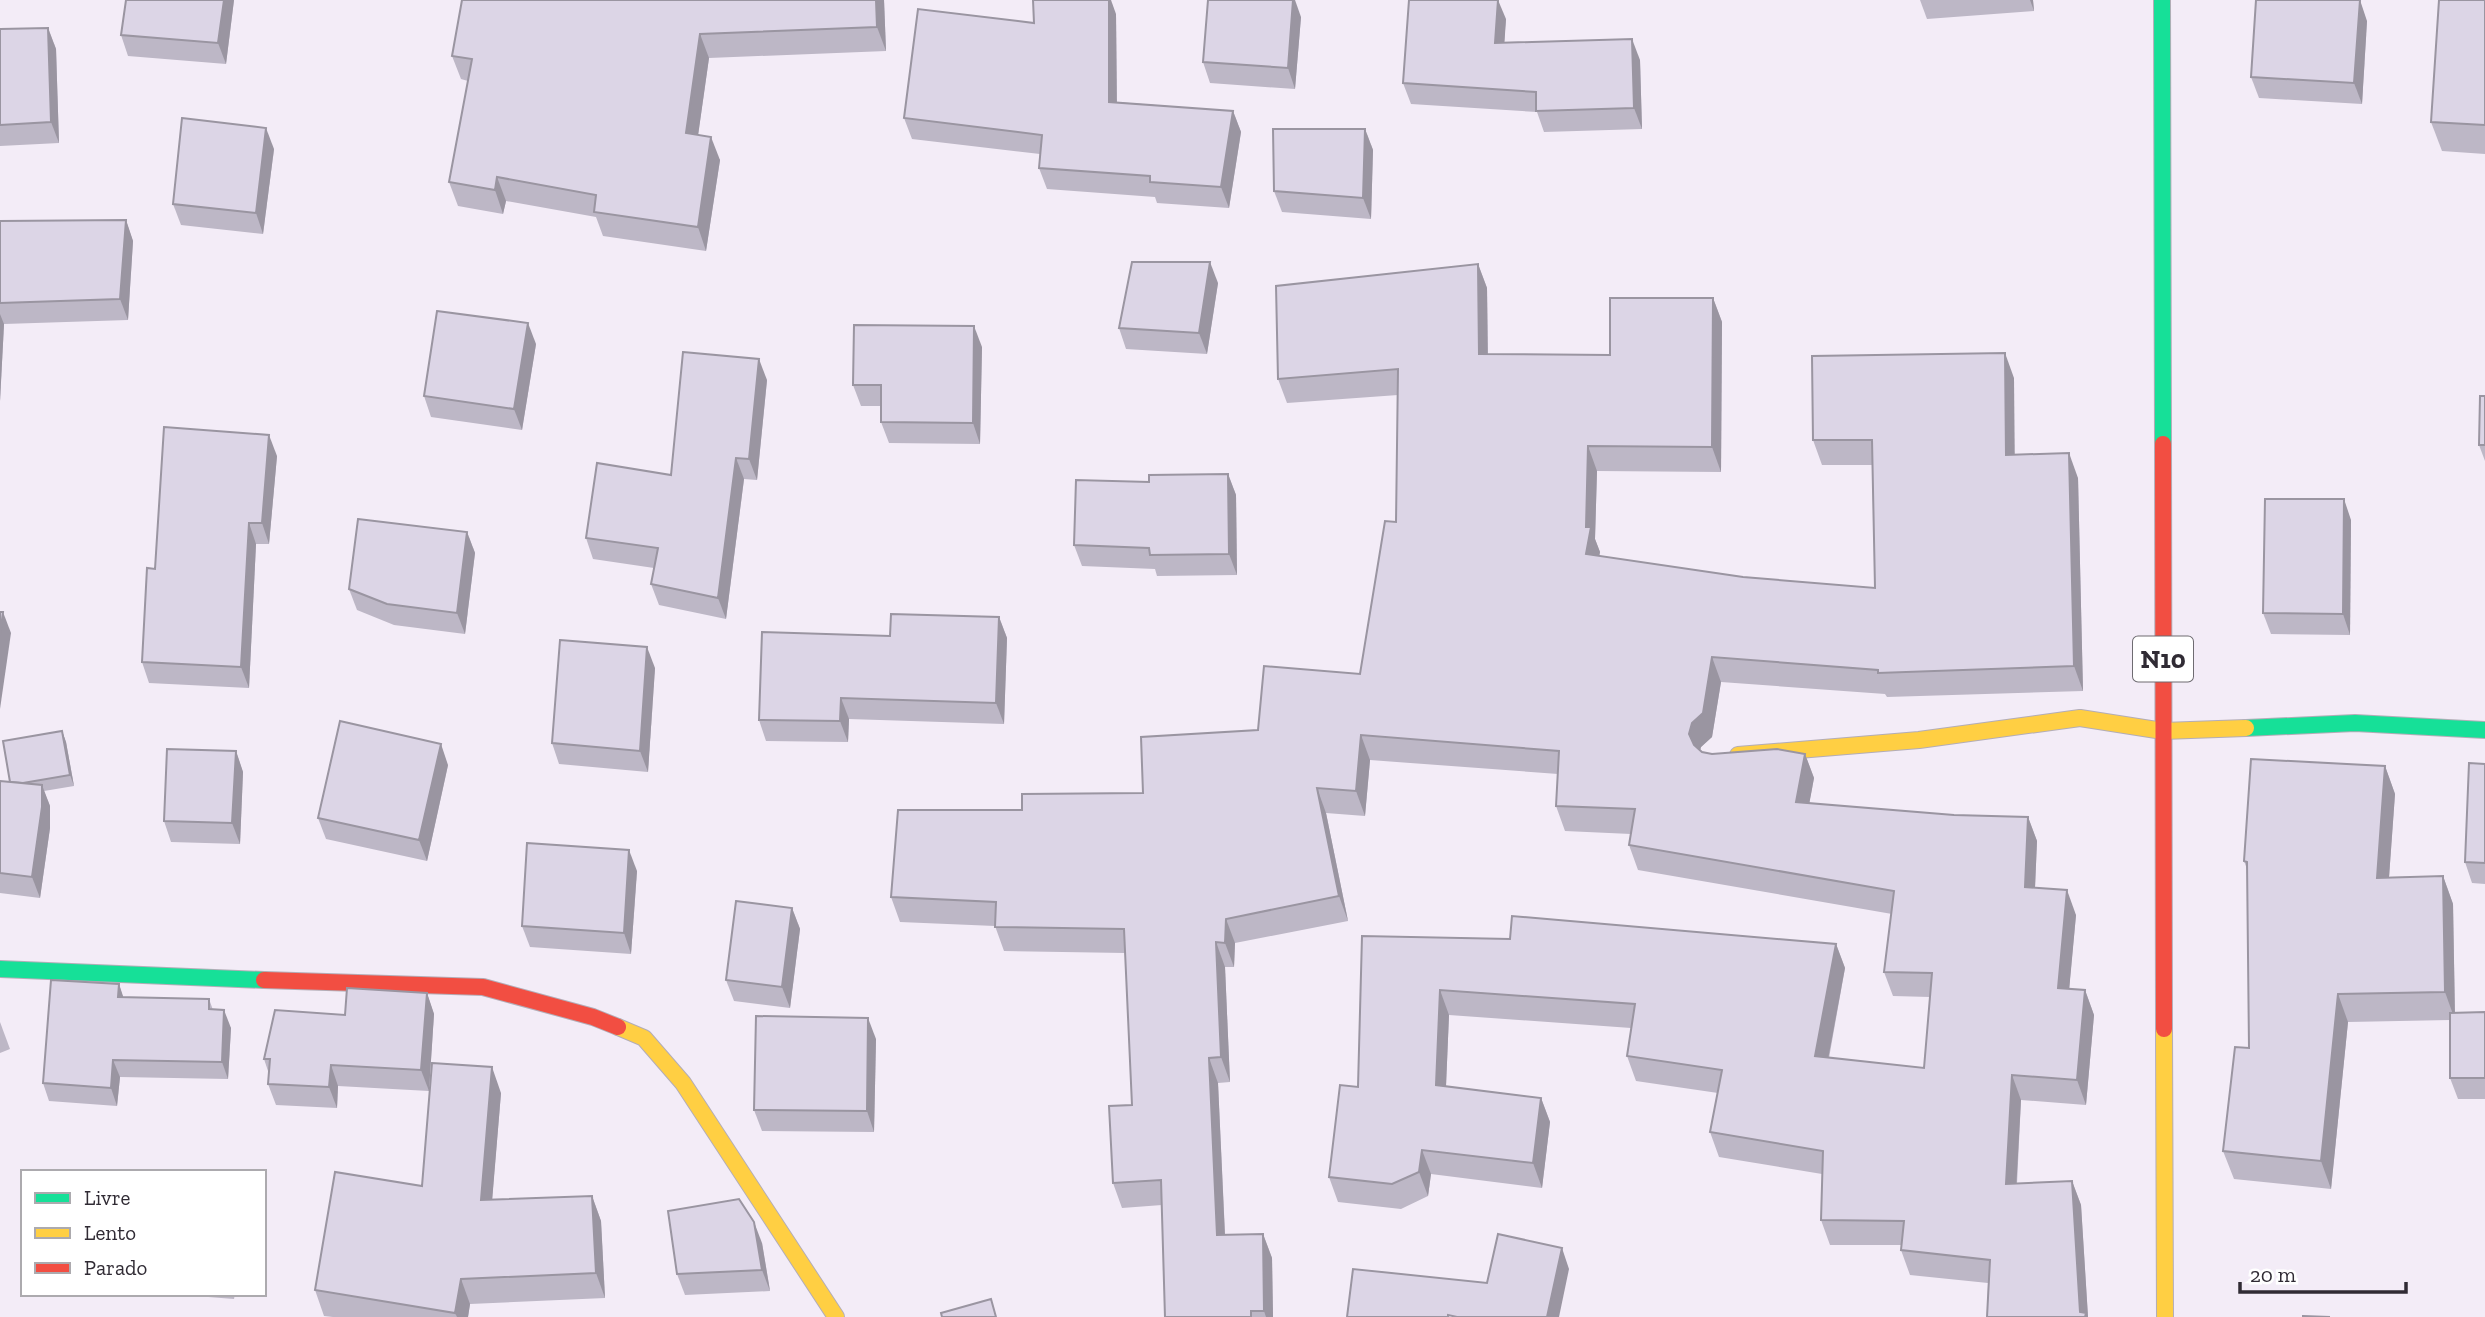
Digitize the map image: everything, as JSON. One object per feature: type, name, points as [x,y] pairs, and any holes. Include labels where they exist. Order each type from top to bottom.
[{"type":"street","name":"N10","points":[[2162,0],[2165,1317]]},
{"type":"street","points":[[1720,757],[1919,740],[2080,718],[2163,731],[2355,723],[2485,730]]},
{"type":"street","points":[[0,969],[483,987],[606,1022],[644,1038],[683,1083],[836,1317]]},
{"type":"building","points":[[126,0],[224,0],[218,43],[121,35]]},
{"type":"building","points":[[462,0],[876,0],[877,27],[700,34],[686,133],[711,137],[698,227],[594,212],[596,195],[497,177],[495,190],[449,182],[472,59],[452,56]]},
{"type":"building","points":[[1033,0],[1109,0],[1109,102],[1233,111],[1221,187],[1150,182],[1150,176],[1039,168],[1042,135],[904,118],[918,9],[1034,23]]},
{"type":"building","points":[[1208,0],[1293,0],[1288,68],[1203,62]]},
{"type":"building","points":[[1409,0],[1498,0],[1495,43],[1632,39],[1634,108],[1536,111],[1536,92],[1403,83]]},
{"type":"building","points":[[2256,0],[2360,0],[2354,83],[2251,77]]},
{"type":"building","points":[[2439,0],[2485,0],[2485,125],[2431,122]]},
{"type":"building","points":[[48,28],[51,122],[0,125],[0,29]]},
{"type":"building","points":[[182,118],[266,128],[256,213],[173,204]]},
{"type":"building","points":[[1273,129],[1365,129],[1363,198],[1274,191]]},
{"type":"building","points":[[126,220],[120,299],[0,303],[0,221]]},
{"type":"building","points":[[1132,262],[1210,262],[1199,333],[1119,328]]},
{"type":"building","points":[[1478,264],[1479,354],[1610,355],[1610,298],[1713,298],[1712,447],[1588,446],[1586,527],[1591,527],[1586,554],[1743,577],[1875,588],[1872,440],[1813,440],[1812,356],[2005,353],[2006,455],[2069,453],[2074,666],[1878,673],[1878,670],[1712,657],[1703,713],[1692,723],[1689,734],[1694,745],[1702,752],[1712,754],[1777,749],[1805,754],[1796,802],[1954,815],[2028,817],[2025,887],[2067,890],[2058,988],[2085,990],[2077,1080],[2012,1075],[2006,1184],[2072,1181],[2080,1312],[2086,1313],[2085,1317],[1987,1317],[1990,1260],[1901,1250],[1904,1221],[1821,1220],[1823,1151],[1710,1132],[1722,1070],[1627,1056],[1635,1004],[1440,990],[1436,1085],[1541,1098],[1533,1163],[1422,1150],[1419,1172],[1392,1184],[1329,1177],[1340,1085],[1358,1087],[1362,936],[1510,939],[1512,916],[1836,944],[1815,1056],[1924,1068],[1932,973],[1884,972],[1894,891],[1629,845],[1635,809],[1556,806],[1559,751],[1361,735],[1356,791],[1317,788],[1339,896],[1226,919],[1225,943],[1216,942],[1221,1057],[1209,1058],[1217,1235],[1263,1234],[1264,1311],[1251,1311],[1251,1317],[1165,1317],[1161,1180],[1113,1183],[1109,1106],[1132,1105],[1124,929],[995,927],[996,902],[891,897],[898,810],[1022,810],[1022,794],[1143,793],[1141,737],[1258,730],[1264,666],[1360,674],[1385,521],[1396,522],[1398,369],[1278,379],[1276,286]]},
{"type":"building","points":[[437,311],[528,323],[514,409],[424,396]]},
{"type":"building","points":[[854,325],[974,326],[973,423],[881,422],[881,385],[853,385]]},
{"type":"building","points":[[683,352],[759,359],[749,459],[736,458],[718,598],[651,584],[658,548],[586,538],[597,463],[671,475]]},
{"type":"building","points":[[2480,396],[2485,396],[2485,445],[2479,445]]},
{"type":"building","points":[[164,427],[269,435],[262,523],[249,523],[241,667],[142,662],[147,568],[155,569]]},
{"type":"building","points":[[1228,474],[1229,554],[1150,555],[1149,548],[1074,545],[1076,480],[1149,482],[1149,475]]},
{"type":"building","points":[[2265,499],[2344,499],[2343,614],[2263,613]]},
{"type":"building","points":[[358,519],[467,532],[457,613],[387,604],[349,589]]},
{"type":"building","points":[[0,612],[3,612],[0,635]]},
{"type":"building","points":[[891,614],[999,617],[996,703],[841,698],[840,721],[759,720],[762,632],[890,636]]},
{"type":"building","points":[[560,640],[647,647],[640,751],[552,743]]},
{"type":"building","points":[[340,721],[441,744],[419,840],[318,818]]},
{"type":"building","points":[[62,731],[70,775],[23,783],[10,782],[3,741]]},
{"type":"building","points":[[167,749],[236,751],[232,823],[164,821]]},
{"type":"building","points":[[2251,759],[2385,766],[2377,878],[2443,876],[2445,992],[2338,994],[2321,1161],[2223,1151],[2235,1047],[2249,1048],[2247,862],[2244,861]]},
{"type":"building","points":[[2469,763],[2485,764],[2485,863],[2465,862]]},
{"type":"building","points":[[0,781],[42,785],[42,807],[32,877],[0,873]]},
{"type":"building","points":[[527,843],[629,850],[624,933],[522,926]]},
{"type":"building","points":[[736,901],[792,908],[782,987],[726,980]]},
{"type":"building","points":[[51,980],[119,984],[118,997],[209,999],[209,1009],[224,1010],[222,1062],[113,1060],[111,1088],[43,1083]]},
{"type":"building","points":[[347,988],[427,993],[421,1070],[331,1065],[329,1087],[268,1084],[270,1059],[264,1059],[275,1010],[345,1015]]},
{"type":"building","points":[[2485,1012],[2485,1078],[2450,1078],[2450,1013]]},
{"type":"building","points":[[756,1016],[868,1018],[867,1111],[754,1110]]},
{"type":"building","points":[[432,1063],[492,1067],[481,1200],[592,1196],[596,1273],[461,1279],[455,1313],[315,1290],[335,1172],[422,1186]]},
{"type":"building","points":[[739,1199],[754,1222],[762,1270],[677,1274],[668,1211]]},
{"type":"building","points":[[1498,1234],[1562,1248],[1547,1317],[1347,1317],[1353,1269],[1487,1283]]},
{"type":"building","points":[[991,1299],[996,1317],[942,1317],[941,1313]]},
{"type":"traffic: fast","points":[[2162,0],[2163,444]]},
{"type":"traffic: fast","points":[[2246,728],[2355,723],[2485,730]]},
{"type":"traffic: fast","points":[[0,969],[264,980]]},
{"type":"traffic: slow","points":[[1738,755],[1919,740],[2080,718],[2163,731],[2246,728]]},
{"type":"traffic: slow","points":[[618,1027],[644,1038],[683,1083],[836,1317]]},
{"type":"traffic: slow","points":[[2164,1029],[2165,1317]]},
{"type":"traffic: jam","points":[[2163,444],[2164,1029]]},
{"type":"traffic: jam","points":[[264,980],[483,987],[593,1017],[618,1027]]}]
